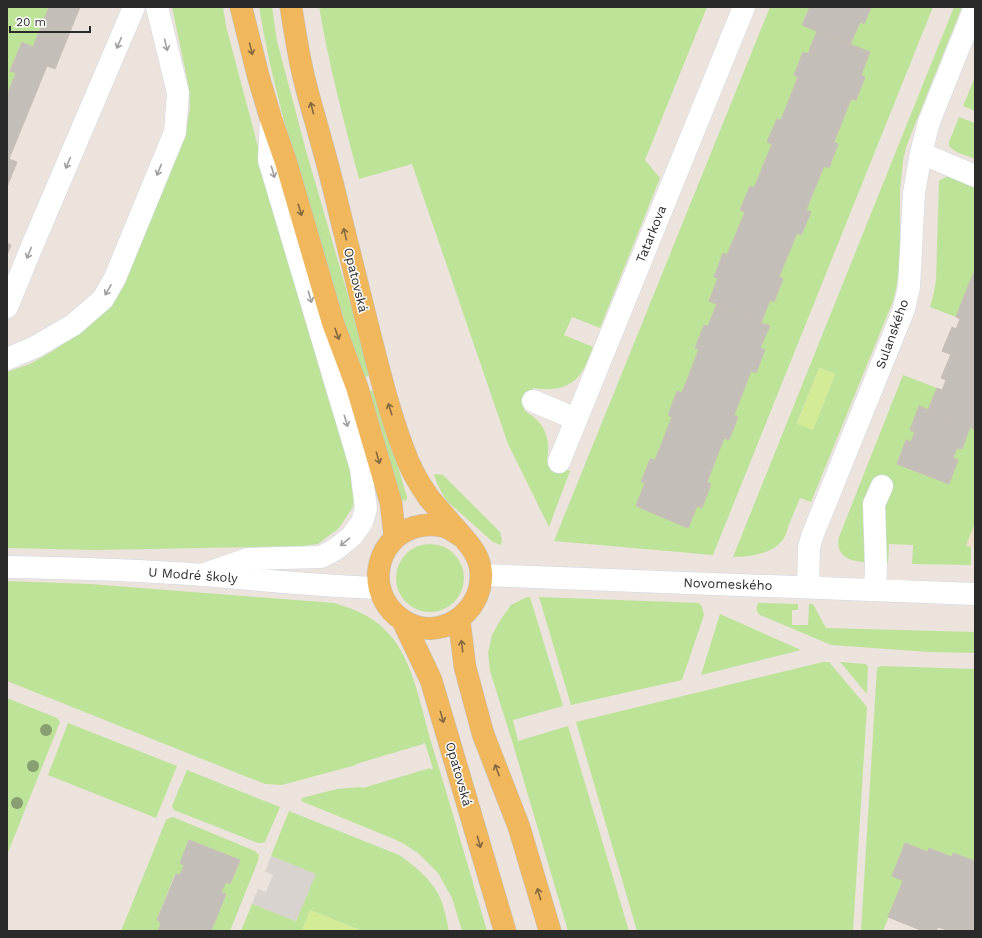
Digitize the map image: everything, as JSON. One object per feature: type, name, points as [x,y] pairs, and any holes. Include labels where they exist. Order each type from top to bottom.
[{"type":"main road","points":[[241,7],[258,79],[286,162],[333,323],[357,387],[391,503],[395,538]]},
{"type":"main road","name":"Opatovská","points":[[290,7],[305,83],[335,192],[381,380],[404,452],[420,484],[442,513],[472,546],[476,553],[480,567],[480,588],[476,600],[469,610],[453,623],[432,628],[417,627],[410,625],[395,615],[382,598],[379,588],[378,574],[380,561],[386,549],[395,538],[410,529],[428,525],[446,527],[462,536]]},
{"type":"main road","points":[[459,619],[465,667],[483,734],[519,827],[550,931]]},
{"type":"main road","name":"Opatovská","points":[[403,621],[432,680],[505,931]]},
{"type":"street","points":[[7,307],[134,7]]},
{"type":"street","points":[[7,359],[35,347],[73,325],[102,299],[115,278],[175,132],[178,93],[157,7]]},
{"type":"street","name":"Tatarkova","points":[[559,462],[744,7]]},
{"type":"street","name":"Sulanského","points":[[808,587],[810,547],[813,534],[904,309],[909,287],[914,193],[921,153],[929,122],[975,7]]},
{"type":"street","points":[[202,575],[248,558],[321,557],[336,549],[352,536],[362,522],[366,509],[360,468],[269,160],[271,119]]},
{"type":"street","points":[[921,153],[975,176]]},
{"type":"street","points":[[533,401],[576,419]]},
{"type":"street","points":[[875,590],[876,567],[874,504],[882,486]]},
{"type":"street","name":"U Modré školy","points":[[7,567],[62,568],[202,575],[379,588]]},
{"type":"street","name":"Novomeského","points":[[481,575],[975,594]]},
{"type":"shaded area","points":[[975,523],[975,547],[965,547]]},
{"type":"shaded area","points":[[271,856],[316,874],[296,921],[252,904],[258,889],[266,892],[273,875],[265,872]]},
{"type":"green space","points":[[7,7],[49,7],[33,47],[22,42],[10,70],[16,73],[7,95]]},
{"type":"green space","points":[[172,7],[223,7],[226,26],[275,211],[327,395],[353,472],[355,492],[353,507],[339,528],[318,544],[303,546],[96,550],[7,548],[7,372],[30,364],[53,351],[87,327],[186,130],[190,108],[189,88]]},
{"type":"green space","points":[[259,7],[272,7],[277,41],[305,147],[371,375],[362,378],[336,300],[290,142],[276,88]]},
{"type":"green space","points":[[319,7],[707,7],[645,160],[660,178],[600,328],[572,317],[564,335],[593,347],[586,364],[579,376],[568,385],[555,389],[533,388],[524,410],[537,420],[544,429],[548,444],[547,461],[570,471],[549,527],[508,444],[412,164],[359,179],[332,72]]},
{"type":"green space","points":[[770,7],[810,7],[802,25],[817,31],[808,54],[803,52],[794,75],[798,77],[781,120],[777,119],[768,142],[772,144],[754,188],[750,187],[740,210],[745,212],[727,255],[723,254],[714,276],[718,278],[717,304],[708,326],[704,325],[695,348],[699,349],[682,393],[677,391],[668,415],[672,417],[655,460],[650,459],[641,482],[645,483],[637,506],[688,528],[697,506],[702,507],[711,484],[707,482],[724,438],[729,440],[738,417],[734,415],[751,371],[756,373],[765,350],[760,348],[769,326],[761,323],[770,300],[774,302],[783,279],[779,277],[797,233],[801,235],[810,212],[806,210],[824,166],[829,168],[838,144],[834,142],[851,99],[856,100],[865,77],[861,75],[850,45],[860,22],[864,24],[871,7],[933,7],[713,555],[554,541]]},
{"type":"green space","points":[[954,7],[962,7],[906,147],[900,189],[900,262],[893,301],[811,502],[800,498],[785,537],[774,548],[761,554],[733,557]],"holes":[[[819,368],[835,374],[813,430],[797,423]]]},
{"type":"green space","points":[[975,77],[975,111],[963,106]]},
{"type":"green space","points":[[959,117],[975,123],[975,159],[957,152],[949,146],[949,142]]},
{"type":"green space","points":[[951,175],[975,183],[975,272],[956,317],[930,307],[936,280],[939,181]]},
{"type":"green space","points":[[819,368],[835,374],[813,430],[797,424]]},
{"type":"green space","points":[[903,375],[937,388],[928,410],[911,442],[906,440],[897,463],[949,484],[958,460],[953,458],[957,448],[962,449],[970,427],[975,430],[975,523],[966,546],[971,547],[971,565],[912,564],[913,545],[889,544],[888,563],[863,562],[847,558],[841,553],[839,537]]},
{"type":"green space","points":[[375,390],[407,497],[405,501],[401,499],[368,392]]},
{"type":"green space","points":[[434,475],[443,475],[500,532],[502,539],[501,545],[493,542],[449,503],[442,494],[437,483]]},
{"type":"green space","points":[[430,544],[443,547],[454,554],[461,565],[464,578],[461,591],[454,602],[443,609],[430,612],[417,609],[406,602],[399,591],[396,578],[399,565],[406,554],[417,547]]},
{"type":"green space","points":[[7,581],[90,584],[334,603],[360,612],[381,626],[388,632],[401,651],[413,677],[487,931],[462,931],[452,898],[438,873],[418,853],[394,839],[301,801],[302,798],[337,789],[363,788],[430,768],[431,770],[433,769],[425,743],[356,765],[282,785],[265,784],[7,681]]},
{"type":"green space","points":[[530,597],[563,706],[513,720],[518,741],[568,726],[629,931],[568,931],[490,671],[488,653],[492,635],[511,605]]},
{"type":"green space","points":[[539,597],[699,603],[702,607],[704,615],[682,680],[571,705]]},
{"type":"green space","points":[[758,603],[798,604],[798,610],[792,610],[792,625],[808,625],[809,604],[813,604],[826,628],[975,632],[975,653],[929,652],[831,645],[760,615],[757,609]]},
{"type":"green space","points":[[720,614],[801,650],[701,675]]},
{"type":"green space","points":[[823,662],[829,662],[867,707],[853,931],[637,931],[576,722]]},
{"type":"green space","points":[[840,662],[865,664],[868,666],[867,694]]},
{"type":"green space","points":[[881,666],[975,669],[975,861],[953,853],[952,857],[930,848],[928,852],[905,843],[892,876],[903,881],[883,931],[861,931],[877,668]]},
{"type":"green space","points":[[7,698],[57,718],[60,722],[7,855]]},
{"type":"green space","points":[[68,723],[177,766],[156,818],[48,775]]},
{"type":"green space","points":[[187,770],[280,807],[265,842],[258,843],[174,810],[172,806]]},
{"type":"green space","points":[[289,811],[399,855],[410,863],[425,876],[437,892],[443,906],[449,931],[362,931],[310,910],[302,931],[241,931],[252,904],[296,921],[315,874],[271,856]]},
{"type":"green space","points":[[173,817],[255,851],[259,855],[258,861],[230,931],[211,931],[226,894],[221,892],[226,882],[230,884],[240,861],[190,840],[180,863],[184,865],[180,875],[175,874],[157,919],[161,922],[158,931],[121,931],[166,820]]},
{"type":"green space","points":[[310,910],[362,931],[302,931]]},
{"type":"building","points":[[49,7],[80,7],[55,69],[47,66],[9,159],[17,162],[7,187],[7,95],[16,73],[10,71],[22,42],[33,47]]},
{"type":"building","points":[[810,7],[871,7],[864,24],[860,22],[850,45],[802,25]]},
{"type":"building","points":[[817,31],[870,52],[861,75],[865,77],[856,100],[851,99],[834,142],[838,144],[829,168],[824,166],[806,210],[811,212],[801,235],[797,233],[779,277],[783,279],[774,302],[770,300],[761,323],[709,301],[718,278],[714,277],[723,253],[727,255],[745,212],[740,210],[750,186],[754,188],[772,144],[767,142],[777,119],[781,120],[798,77],[794,75],[803,52],[808,54]]},
{"type":"building","points":[[7,243],[11,245],[7,255]]},
{"type":"building","points":[[975,272],[975,299],[965,294]]},
{"type":"building","points":[[965,294],[975,299],[975,364],[942,351],[952,327],[956,329],[960,319],[956,317]]},
{"type":"building","points":[[717,304],[770,326],[760,348],[765,350],[756,373],[751,371],[734,415],[738,417],[729,440],[724,438],[707,482],[711,484],[702,508],[697,506],[688,528],[636,506],[645,483],[641,482],[650,459],[655,460],[672,417],[668,415],[677,391],[682,393],[699,349],[695,348],[704,325],[708,326]]},
{"type":"building","points":[[951,354],[975,364],[975,430],[928,410],[937,388],[942,390],[946,380],[941,378]]},
{"type":"building","points":[[919,406],[970,427],[962,449],[957,448],[953,458],[958,460],[949,484],[897,464],[906,440],[911,442],[915,432],[910,430]]},
{"type":"building","points":[[189,840],[240,860],[230,884],[226,882],[221,892],[226,894],[211,931],[158,931],[161,922],[157,920],[176,874],[180,875],[184,865],[180,863]]},
{"type":"building","points":[[905,843],[928,852],[929,848],[952,857],[953,853],[975,861],[975,931],[949,931],[938,927],[936,931],[923,931],[888,917],[903,881],[892,876]]}]
